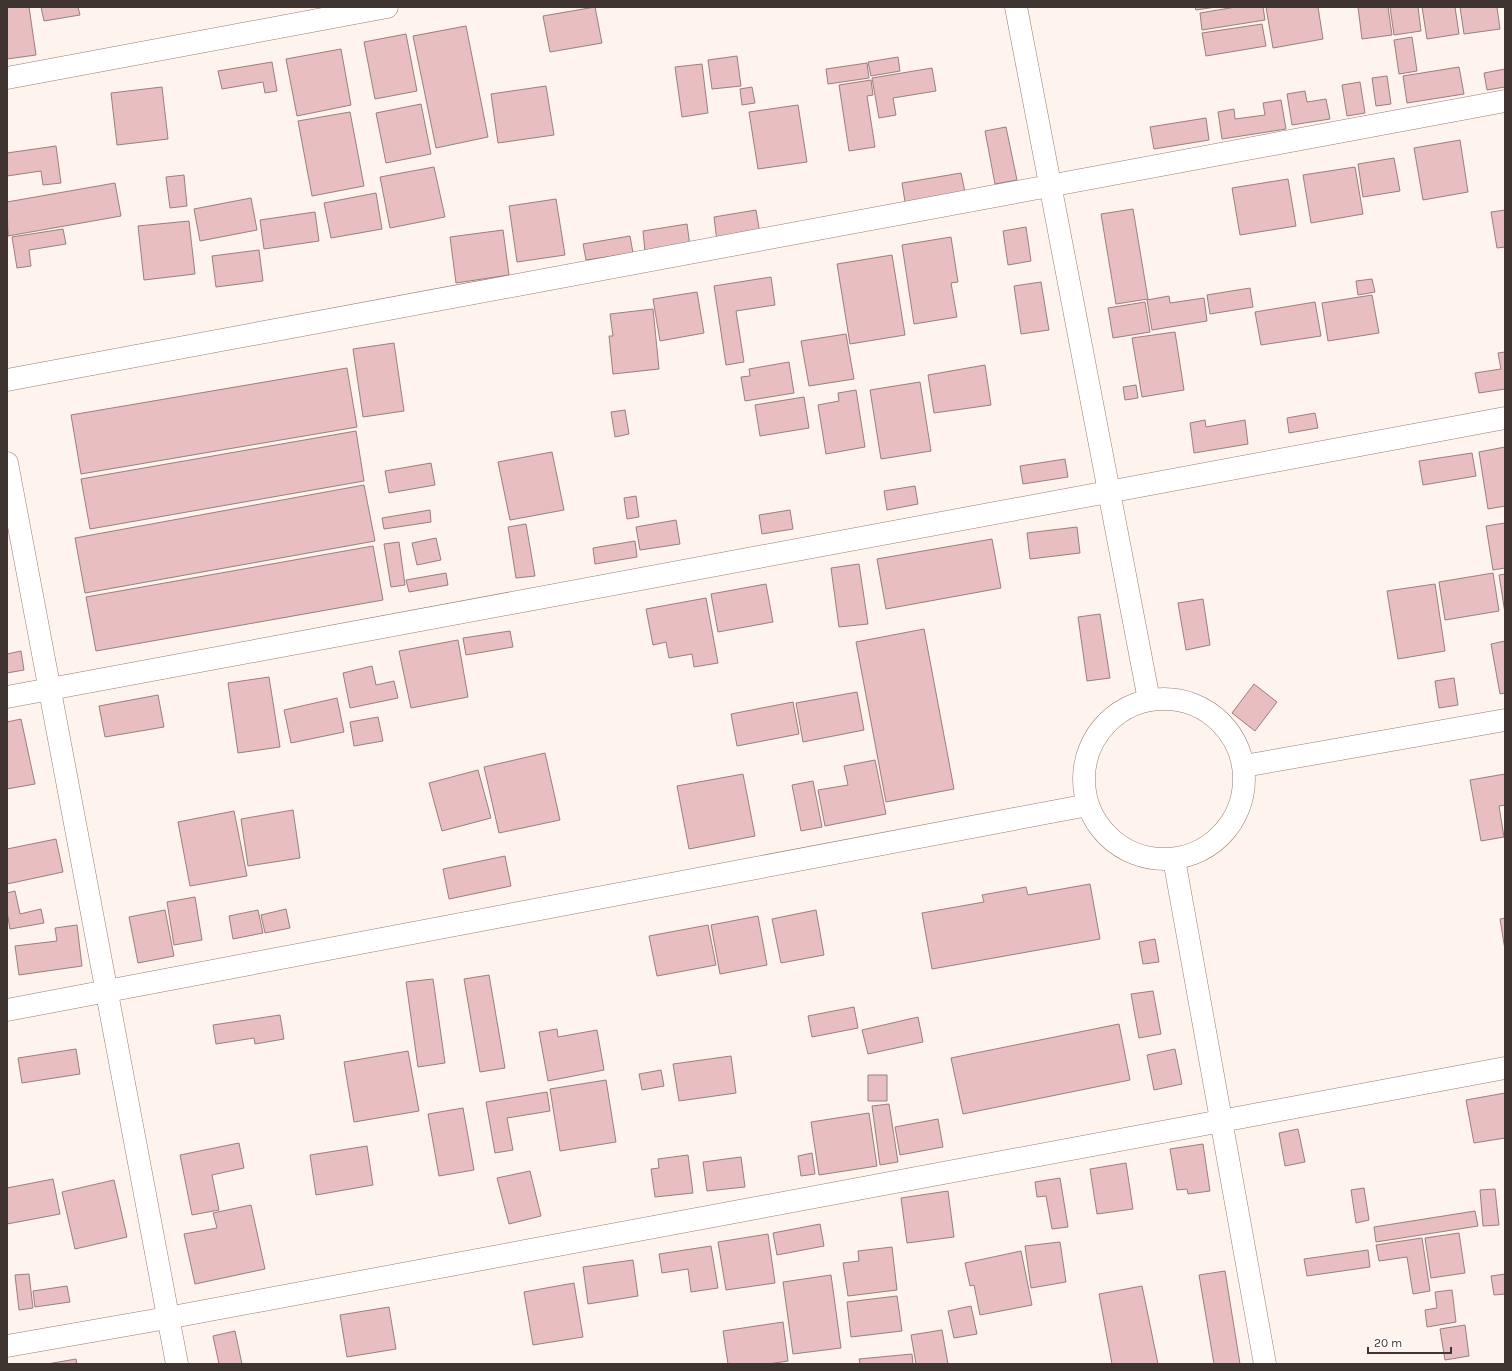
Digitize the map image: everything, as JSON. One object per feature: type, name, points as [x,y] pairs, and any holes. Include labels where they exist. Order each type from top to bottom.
[{"type":"street","points":[[7,78],[386,7]]},
{"type":"street","points":[[1016,7],[1149,700]]},
{"type":"street","points":[[7,380],[1505,101]]},
{"type":"street","points":[[7,698],[1505,418]]},
{"type":"street","points":[[7,463],[167,1318],[177,1364]]},
{"type":"street","points":[[1149,700],[1183,700],[1201,707],[1212,714],[1229,731],[1239,748],[1244,766],[1245,787],[1240,808],[1229,827],[1214,842],[1201,850],[1174,859],[1155,859],[1137,854],[1120,846],[1106,834],[1094,818],[1088,805],[1084,783],[1085,764],[1091,747],[1100,730],[1113,717],[1128,707],[1149,700]]},
{"type":"street","points":[[1244,766],[1505,720]]},
{"type":"street","points":[[7,1010],[1088,805]]},
{"type":"street","points":[[1174,859],[1265,1364]]},
{"type":"street","points":[[7,1346],[167,1318],[1505,1068]]},
{"type":"building","points":[[7,7],[29,7],[36,55],[7,59]]},
{"type":"building","points":[[41,7],[78,7],[80,15],[44,21]]},
{"type":"building","points":[[595,7],[602,43],[550,52],[543,16]]},
{"type":"building","points":[[1195,7],[1216,7],[1196,10]]},
{"type":"building","points":[[1236,7],[1263,7],[1265,20],[1202,30],[1200,13]]},
{"type":"building","points":[[1266,7],[1318,7],[1323,39],[1273,48]]},
{"type":"building","points":[[1358,7],[1388,7],[1392,35],[1362,39]]},
{"type":"building","points":[[1390,7],[1418,7],[1421,31],[1394,35]]},
{"type":"building","points":[[1422,7],[1455,7],[1459,34],[1427,39]]},
{"type":"building","points":[[1460,7],[1497,7],[1500,29],[1464,34]]},
{"type":"building","points":[[1262,24],[1266,46],[1206,56],[1202,33]]},
{"type":"building","points":[[466,26],[488,137],[436,148],[413,36]]},
{"type":"building","points":[[406,34],[417,91],[375,99],[364,42]]},
{"type":"building","points":[[1412,37],[1417,71],[1399,74],[1394,40]]},
{"type":"building","points":[[341,49],[351,105],[297,116],[286,59]]},
{"type":"building","points":[[737,56],[741,86],[712,89],[708,60]]},
{"type":"building","points":[[898,57],[900,71],[871,76],[868,62]]},
{"type":"building","points":[[272,62],[277,91],[265,93],[263,82],[222,89],[218,71]]},
{"type":"building","points":[[867,63],[869,78],[828,84],[826,69]]},
{"type":"building","points":[[702,64],[708,113],[682,117],[675,67]]},
{"type":"building","points":[[1459,67],[1464,94],[1407,103],[1403,76]]},
{"type":"building","points":[[932,68],[936,91],[893,98],[896,115],[879,118],[872,78]]},
{"type":"building","points":[[1505,69],[1505,87],[1487,90],[1484,73]]},
{"type":"building","points":[[1387,76],[1391,104],[1376,106],[1372,78]]},
{"type":"building","points":[[871,80],[873,95],[867,96],[875,147],[849,151],[839,85]]},
{"type":"building","points":[[1360,82],[1365,113],[1347,116],[1342,85]]},
{"type":"building","points":[[546,86],[554,135],[498,143],[491,94]]},
{"type":"building","points":[[162,87],[168,139],[117,145],[111,93]]},
{"type":"building","points":[[752,87],[755,103],[742,105],[740,89]]},
{"type":"building","points":[[1305,91],[1307,102],[1326,99],[1330,119],[1292,125],[1287,94]]},
{"type":"building","points":[[1281,100],[1286,129],[1222,139],[1218,112],[1234,109],[1235,119],[1265,115],[1263,103]]},
{"type":"building","points":[[421,104],[431,154],[386,163],[376,113]]},
{"type":"building","points":[[798,105],[807,162],[758,169],[749,112]]},
{"type":"building","points":[[350,112],[364,186],[312,196],[298,121]]},
{"type":"building","points":[[1206,118],[1209,140],[1154,149],[1150,127]]},
{"type":"building","points":[[1006,127],[1017,180],[995,184],[985,131]]},
{"type":"building","points":[[1460,140],[1468,192],[1423,200],[1414,148]]},
{"type":"building","points":[[56,146],[61,183],[43,185],[41,171],[7,176],[7,153]]},
{"type":"building","points":[[1394,158],[1400,191],[1363,197],[1358,164]]},
{"type":"building","points":[[434,167],[445,217],[390,228],[380,177]]},
{"type":"building","points":[[1355,167],[1363,214],[1311,223],[1303,175]]},
{"type":"building","points":[[961,173],[965,192],[905,202],[902,183]]},
{"type":"building","points":[[184,175],[187,206],[170,208],[166,177]]},
{"type":"building","points":[[1288,179],[1296,226],[1240,235],[1232,188]]},
{"type":"building","points":[[115,183],[121,216],[8,236],[7,202]]},
{"type":"building","points":[[376,193],[382,229],[331,238],[324,203]]},
{"type":"building","points":[[251,198],[257,230],[200,241],[194,209]]},
{"type":"building","points":[[556,199],[565,255],[517,262],[509,206]]},
{"type":"building","points":[[1133,209],[1148,299],[1116,304],[1101,214]]},
{"type":"building","points":[[756,210],[760,234],[717,241],[714,217]]},
{"type":"building","points":[[1505,210],[1505,247],[1497,248],[1491,212]]},
{"type":"building","points":[[315,212],[319,241],[264,249],[260,220]]},
{"type":"building","points":[[189,221],[195,274],[144,280],[138,226]]},
{"type":"building","points":[[687,224],[690,246],[645,252],[643,231]]},
{"type":"building","points":[[1026,227],[1031,261],[1008,265],[1003,231]]},
{"type":"building","points":[[63,229],[66,244],[29,250],[31,266],[17,268],[12,237]]},
{"type":"building","points":[[503,230],[509,275],[456,283],[450,237]]},
{"type":"building","points":[[630,236],[633,253],[586,260],[583,244]]},
{"type":"building","points":[[951,237],[958,282],[951,283],[957,317],[914,324],[902,245]]},
{"type":"building","points":[[259,250],[263,281],[216,287],[212,256]]},
{"type":"building","points":[[892,255],[905,335],[850,344],[837,264]]},
{"type":"building","points":[[771,277],[775,305],[736,311],[744,362],[726,365],[714,286]]},
{"type":"building","points":[[1372,279],[1375,292],[1358,295],[1356,281]]},
{"type":"building","points":[[1041,282],[1049,330],[1021,334],[1014,286]]},
{"type":"building","points":[[1250,288],[1253,307],[1210,314],[1207,295]]},
{"type":"building","points":[[697,292],[704,333],[660,341],[653,299]]},
{"type":"building","points":[[1372,295],[1379,333],[1328,341],[1322,303]]},
{"type":"building","points":[[1169,296],[1170,303],[1204,298],[1207,321],[1152,330],[1147,300]]},
{"type":"building","points":[[1145,302],[1150,332],[1113,338],[1108,308]]},
{"type":"building","points":[[1315,302],[1321,336],[1261,345],[1255,312]]},
{"type":"building","points":[[653,309],[659,369],[613,374],[609,336],[613,336],[610,314]]},
{"type":"building","points":[[1175,332],[1184,390],[1142,397],[1132,338]]},
{"type":"building","points":[[846,334],[854,379],[809,386],[801,341]]},
{"type":"building","points":[[394,343],[404,411],[363,417],[353,349]]},
{"type":"building","points":[[1505,352],[1505,389],[1479,393],[1475,373],[1501,369],[1498,353]]},
{"type":"building","points":[[789,362],[794,393],[745,401],[741,377],[750,376],[749,369]]},
{"type":"building","points":[[985,365],[991,405],[934,413],[928,375]]},
{"type":"building","points":[[347,368],[357,427],[81,474],[71,415]]},
{"type":"building","points":[[920,382],[931,451],[881,459],[870,390]]},
{"type":"building","points":[[1136,385],[1138,398],[1125,400],[1123,387]]},
{"type":"building","points":[[856,390],[865,447],[826,454],[818,405],[839,401],[838,393]]},
{"type":"building","points":[[804,397],[809,428],[760,436],[755,405]]},
{"type":"building","points":[[625,410],[629,434],[615,437],[611,412]]},
{"type":"building","points":[[1315,413],[1318,428],[1289,433],[1287,418]]},
{"type":"building","points":[[1205,420],[1206,427],[1245,420],[1248,444],[1194,453],[1190,423]]},
{"type":"building","points":[[356,431],[364,481],[90,529],[81,479]]},
{"type":"building","points":[[1505,447],[1505,506],[1488,509],[1479,452]]},
{"type":"building","points":[[552,452],[564,510],[510,520],[498,462]]},
{"type":"building","points":[[1472,453],[1476,476],[1423,485],[1419,461]]},
{"type":"building","points":[[1065,459],[1068,477],[1023,484],[1020,466]]},
{"type":"building","points":[[431,463],[435,485],[389,493],[385,471]]},
{"type":"building","points":[[364,485],[375,541],[85,593],[75,538]]},
{"type":"building","points":[[915,486],[918,504],[887,510],[884,491]]},
{"type":"building","points":[[636,496],[639,517],[627,519],[624,498]]},
{"type":"building","points":[[430,510],[431,522],[384,529],[382,518]]},
{"type":"building","points":[[790,510],[793,529],[762,534],[759,515]]},
{"type":"building","points":[[676,520],[680,544],[640,550],[636,527]]},
{"type":"building","points":[[1505,523],[1505,568],[1493,570],[1486,526]]},
{"type":"building","points":[[526,524],[535,576],[516,578],[508,527]]},
{"type":"building","points":[[1077,527],[1080,553],[1030,559],[1027,533]]},
{"type":"building","points":[[436,538],[441,560],[417,565],[412,543]]},
{"type":"building","points":[[992,539],[1001,588],[886,609],[877,559]]},
{"type":"building","points":[[635,541],[637,557],[595,564],[593,548]]},
{"type":"building","points":[[399,542],[405,585],[391,587],[384,544]]},
{"type":"building","points":[[373,546],[383,600],[96,651],[86,597]]},
{"type":"building","points":[[859,564],[868,624],[839,627],[831,568]]},
{"type":"building","points":[[446,573],[448,585],[409,592],[406,580]]},
{"type":"building","points":[[1493,573],[1499,611],[1445,620],[1439,582]]},
{"type":"building","points":[[1505,574],[1505,613],[1499,575]]},
{"type":"building","points":[[766,584],[773,622],[718,632],[711,594]]},
{"type":"building","points":[[1435,584],[1445,651],[1398,659],[1387,591]]},
{"type":"building","points":[[706,598],[718,663],[694,667],[692,654],[669,658],[666,642],[653,645],[646,609]]},
{"type":"building","points":[[1203,599],[1210,645],[1186,650],[1178,603]]},
{"type":"building","points":[[1100,614],[1110,678],[1087,681],[1078,617]]},
{"type":"building","points":[[924,629],[954,789],[886,802],[856,642]]},
{"type":"building","points":[[510,631],[513,647],[466,655],[463,638]]},
{"type":"building","points":[[458,640],[468,697],[411,708],[399,651]]},
{"type":"building","points":[[1505,641],[1505,693],[1500,694],[1491,644]]},
{"type":"building","points":[[21,651],[24,670],[7,673],[7,654]]},
{"type":"building","points":[[372,666],[376,685],[394,681],[398,698],[350,708],[343,673]]},
{"type":"building","points":[[269,677],[280,747],[238,753],[228,683]]},
{"type":"building","points":[[1454,678],[1458,705],[1439,708],[1435,681]]},
{"type":"building","points":[[1254,684],[1277,702],[1255,731],[1232,713]]},
{"type":"building","points":[[857,692],[864,730],[803,742],[796,703]]},
{"type":"building","points":[[158,695],[164,727],[105,737],[99,706]]},
{"type":"building","points":[[337,698],[344,732],[291,743],[284,710]]},
{"type":"building","points":[[793,702],[799,734],[737,746],[731,714]]},
{"type":"building","points":[[378,717],[383,741],[354,746],[350,722]]},
{"type":"building","points":[[21,719],[35,784],[7,789],[7,722]]},
{"type":"building","points":[[545,753],[560,820],[499,833],[484,767]]},
{"type":"building","points":[[875,760],[886,814],[825,826],[818,790],[848,785],[844,766]]},
{"type":"building","points":[[478,770],[491,818],[442,831],[429,783]]},
{"type":"building","points":[[743,774],[755,836],[689,849],[677,786]]},
{"type":"building","points":[[1505,774],[1505,805],[1499,806],[1504,837],[1481,841],[1470,780]]},
{"type":"building","points":[[813,781],[822,827],[801,831],[792,785]]},
{"type":"building","points":[[293,810],[300,858],[248,866],[241,819]]},
{"type":"building","points":[[234,811],[247,876],[190,886],[178,822]]},
{"type":"building","points":[[56,839],[63,872],[7,884],[7,849]]},
{"type":"building","points":[[505,856],[511,886],[449,899],[443,869]]},
{"type":"building","points":[[1090,884],[1100,939],[932,969],[922,913],[984,902],[982,895],[1026,887],[1028,895]]},
{"type":"building","points":[[15,891],[20,914],[41,909],[44,923],[10,929],[7,912],[7,893]]},
{"type":"building","points":[[195,897],[202,940],[174,945],[167,902]]},
{"type":"building","points":[[286,909],[290,928],[265,933],[261,915]]},
{"type":"building","points":[[165,910],[174,956],[138,963],[129,917]]},
{"type":"building","points":[[258,910],[263,933],[233,939],[229,916]]},
{"type":"building","points":[[816,910],[824,955],[781,963],[772,919]]},
{"type":"building","points":[[758,916],[767,965],[720,974],[711,925]]},
{"type":"building","points":[[1505,918],[1505,950],[1500,919]]},
{"type":"building","points":[[77,925],[82,966],[19,975],[15,946],[57,941],[55,928]]},
{"type":"building","points":[[708,925],[716,965],[657,976],[649,936]]},
{"type":"building","points":[[1155,939],[1159,962],[1143,964],[1139,942]]},
{"type":"building","points":[[489,975],[505,1068],[480,1072],[464,979]]},
{"type":"building","points":[[433,979],[445,1063],[418,1067],[406,982]]},
{"type":"building","points":[[1153,991],[1161,1034],[1139,1038],[1131,994]]},
{"type":"building","points":[[854,1007],[858,1028],[812,1037],[808,1016]]},
{"type":"building","points":[[280,1015],[284,1039],[255,1044],[254,1038],[216,1044],[213,1025]]},
{"type":"building","points":[[918,1017],[923,1042],[868,1054],[862,1030]]},
{"type":"building","points":[[1119,1024],[1130,1080],[963,1114],[951,1058]]},
{"type":"building","points":[[557,1029],[558,1037],[597,1030],[604,1070],[548,1081],[539,1032]]},
{"type":"building","points":[[76,1049],[80,1074],[22,1083],[18,1058]]},
{"type":"building","points":[[1175,1049],[1182,1084],[1154,1090],[1147,1055]]},
{"type":"building","points":[[408,1051],[419,1111],[354,1122],[344,1062]]},
{"type":"building","points":[[731,1056],[736,1093],[679,1101],[673,1064]]},
{"type":"building","points":[[661,1070],[664,1086],[642,1090],[639,1074]]},
{"type":"building","points":[[868,1075],[887,1075],[887,1101],[868,1101]]},
{"type":"building","points":[[606,1080],[616,1142],[560,1151],[550,1089]]},
{"type":"building","points":[[547,1092],[550,1111],[507,1118],[513,1150],[495,1153],[486,1102]]},
{"type":"building","points":[[1505,1093],[1505,1138],[1474,1143],[1466,1100]]},
{"type":"building","points":[[889,1104],[898,1162],[880,1165],[872,1106]]},
{"type":"building","points":[[463,1108],[474,1170],[439,1176],[428,1114]]},
{"type":"building","points":[[869,1113],[877,1166],[819,1175],[811,1122]]},
{"type":"building","points":[[938,1119],[943,1147],[900,1155],[895,1127]]},
{"type":"building","points":[[1298,1129],[1305,1162],[1285,1166],[1279,1133]]},
{"type":"building","points":[[239,1143],[244,1168],[212,1175],[219,1210],[192,1215],[180,1155]]},
{"type":"building","points":[[1203,1144],[1210,1191],[1188,1194],[1187,1189],[1177,1190],[1170,1149]]},
{"type":"building","points":[[367,1146],[373,1185],[316,1195],[310,1155]]},
{"type":"building","points":[[812,1153],[815,1174],[801,1176],[798,1156]]},
{"type":"building","points":[[688,1155],[693,1193],[655,1197],[651,1169],[659,1168],[658,1159]]},
{"type":"building","points":[[741,1157],[745,1187],[707,1191],[703,1162]]},
{"type":"building","points":[[1126,1163],[1133,1209],[1097,1214],[1090,1169]]},
{"type":"building","points":[[530,1171],[541,1216],[509,1224],[497,1178]]},
{"type":"building","points":[[1060,1178],[1068,1227],[1052,1229],[1046,1196],[1037,1197],[1035,1182]]},
{"type":"building","points":[[53,1179],[60,1214],[7,1224],[7,1188]]},
{"type":"building","points":[[114,1180],[127,1237],[75,1249],[62,1192]]},
{"type":"building","points":[[1364,1188],[1369,1220],[1356,1223],[1351,1190]]},
{"type":"building","points":[[1495,1189],[1499,1225],[1483,1226],[1480,1190]]},
{"type":"building","points":[[948,1191],[954,1237],[907,1243],[901,1198]]},
{"type":"building","points":[[251,1205],[265,1269],[195,1284],[184,1234],[217,1228],[213,1213]]},
{"type":"building","points":[[1475,1211],[1478,1226],[1376,1242],[1374,1227]]},
{"type":"building","points":[[820,1224],[824,1246],[777,1255],[773,1233]]},
{"type":"building","points":[[1459,1233],[1465,1273],[1431,1278],[1425,1238]]},
{"type":"building","points":[[768,1234],[775,1283],[726,1290],[718,1242]]},
{"type":"building","points":[[1422,1238],[1430,1291],[1413,1294],[1407,1257],[1379,1261],[1376,1245]]},
{"type":"building","points":[[1060,1242],[1066,1282],[1031,1288],[1025,1246]]},
{"type":"building","points":[[711,1246],[718,1288],[691,1292],[688,1269],[662,1273],[659,1254]]},
{"type":"building","points":[[892,1247],[897,1290],[848,1296],[843,1263],[859,1261],[858,1251]]},
{"type":"building","points":[[1368,1250],[1370,1267],[1307,1276],[1304,1259]]},
{"type":"building","points":[[1021,1251],[1032,1305],[980,1315],[974,1285],[970,1286],[965,1263]]},
{"type":"building","points":[[633,1260],[638,1296],[588,1304],[583,1267]]},
{"type":"building","points":[[1225,1271],[1240,1364],[1214,1364],[1199,1275]]},
{"type":"building","points":[[29,1274],[33,1308],[19,1310],[15,1275]]},
{"type":"building","points":[[1505,1274],[1505,1294],[1494,1295],[1491,1276]]},
{"type":"building","points":[[831,1275],[841,1348],[793,1354],[783,1282]]},
{"type":"building","points":[[574,1283],[583,1337],[533,1345],[524,1292]]},
{"type":"building","points":[[67,1286],[70,1302],[35,1307],[33,1291]]},
{"type":"building","points":[[1142,1286],[1158,1364],[1112,1364],[1099,1294]]},
{"type":"building","points":[[1452,1290],[1456,1322],[1427,1327],[1425,1310],[1437,1308],[1435,1292]]},
{"type":"building","points":[[897,1296],[902,1331],[851,1337],[847,1302]]},
{"type":"building","points":[[971,1306],[977,1334],[954,1338],[948,1311]]},
{"type":"building","points":[[389,1307],[396,1349],[347,1357],[340,1315]]},
{"type":"building","points":[[783,1322],[788,1361],[768,1364],[728,1364],[723,1331]]},
{"type":"building","points":[[1465,1325],[1469,1356],[1445,1360],[1440,1329]]},
{"type":"building","points":[[942,1330],[948,1364],[916,1364],[911,1335]]},
{"type":"building","points":[[235,1331],[242,1364],[219,1364],[213,1336]]},
{"type":"building","points":[[912,1354],[913,1364],[860,1364],[859,1359]]},
{"type":"building","points":[[76,1359],[77,1364],[47,1364]]}]
